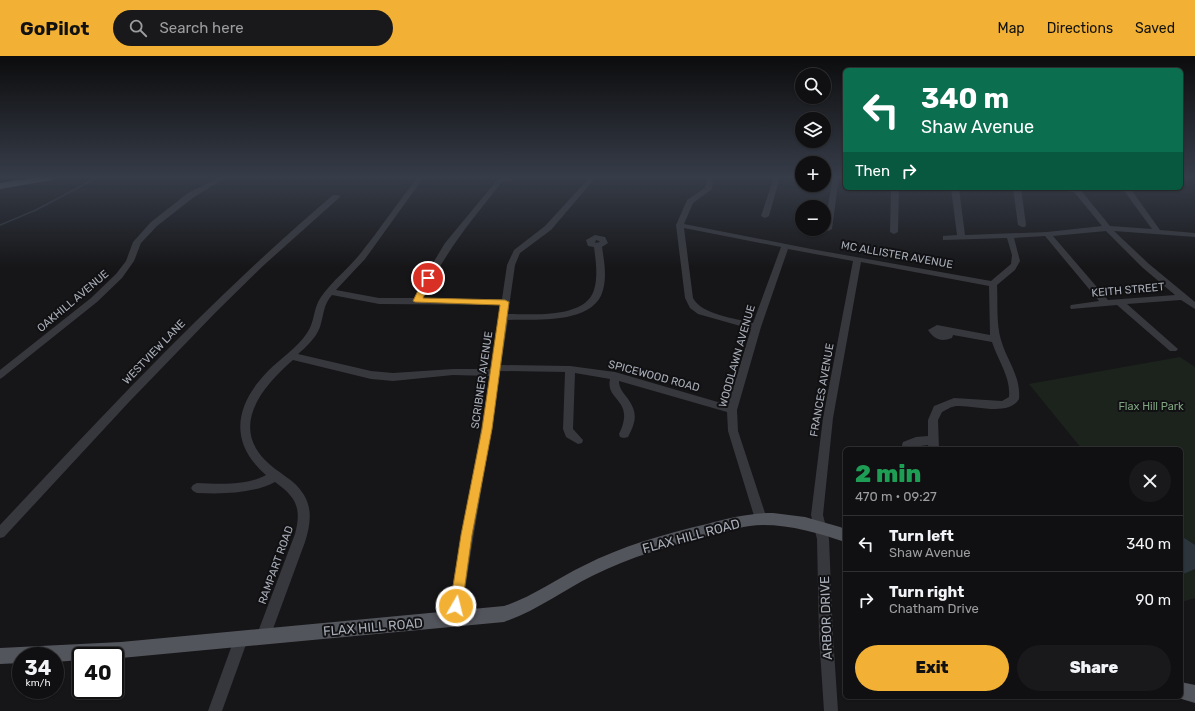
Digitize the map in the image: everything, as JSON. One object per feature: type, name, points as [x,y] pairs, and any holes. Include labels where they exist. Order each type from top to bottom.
[{"type":"main road","name":"FLAX HILL ROAD","points":[[0,656],[77,653],[504,614],[550,594],[586,571],[620,556],[690,534],[736,523],[761,519],[789,521],[820,525],[843,535]]},
{"type":"main road","points":[[1183,691],[1195,694]]},
{"type":"street","name":"OAKHILL AVENUE","points":[[0,375],[94,300],[119,276],[130,261],[137,242],[154,224],[175,208]]},
{"type":"street","name":"WESTVIEW LANE","points":[[0,533],[193,328],[323,208]]},
{"type":"street","name":"RAMPART ROAD","points":[[263,637],[298,544],[304,518],[304,510],[299,496],[291,487],[259,464],[251,453],[245,434],[245,418],[251,401],[260,386],[271,373],[304,344],[313,332],[321,303],[370,248],[399,208]]},
{"type":"street","points":[[417,301],[428,278],[448,245],[476,208]]},
{"type":"street","name":"SCRIBNER AVENUE","points":[[454,619],[464,550],[487,429],[511,265],[517,252],[548,228],[566,208]]},
{"type":"street","points":[[688,208],[680,225],[689,298],[693,306],[701,312],[756,327]]},
{"type":"street","points":[[765,216],[768,208]]},
{"type":"street","points":[[894,232],[895,208]]},
{"type":"street","points":[[957,208],[961,237]]},
{"type":"street","points":[[1020,208],[1022,225]]},
{"type":"street","points":[[1091,208],[1108,228],[1142,262],[1195,306]]},
{"type":"street","points":[[1140,208],[1157,231]]},
{"type":"street","name":"MC ALLISTER AVENUE","points":[[680,225],[857,260],[994,284]]},
{"type":"street","points":[[946,238],[1047,234],[1108,228],[1195,235]]},
{"type":"street","points":[[1047,234],[1105,303]]},
{"type":"street","points":[[908,447],[907,445],[911,442],[934,444],[933,420],[938,409],[944,406],[954,402],[1002,405],[1008,404],[1014,399],[1016,390],[1014,381],[996,340],[994,284],[1016,264],[1017,255],[1010,236]]},
{"type":"street","points":[[503,317],[565,315],[576,313],[585,308],[594,300],[599,288],[601,260],[598,246]]},
{"type":"street","name":"WOODLAWN AVENUE","points":[[761,519],[733,431],[732,410],[756,327],[785,246]]},
{"type":"street","name":"FRANCES AVENUE","points":[[820,525],[817,515],[828,418],[857,260]]},
{"type":"street","points":[[330,292],[378,301],[505,302]]},
{"type":"street","name":"KEITH STREET","points":[[1074,307],[1183,297]]},
{"type":"street","points":[[1119,302],[1173,350]]},
{"type":"street","points":[[947,331],[977,335],[996,340]]},
{"type":"street","name":"SPICEWOOD ROAD","points":[[292,356],[371,375],[393,377],[496,370],[570,369],[615,376],[732,410]]},
{"type":"street","points":[[570,369],[568,429],[570,434],[578,440]]},
{"type":"street","points":[[615,376],[614,380],[616,389],[630,410],[631,424],[624,434]]},
{"type":"street","points":[[197,488],[216,489],[251,484],[268,480],[275,476]]},
{"type":"street","name":"ARBOR DRIVE","points":[[820,525],[823,539],[826,636],[831,711]]},
{"type":"street","points":[[215,711],[241,639]]},
{"type":"green space","name":"Flax Hill Park","points":[[1180,357],[1195,367],[1195,598],[1183,601],[1183,447],[1080,447],[1029,384]]},
{"type":"shaded area","points":[[1183,537],[1195,545],[1195,569],[1183,574]]},
{"type":"waterway","points":[[0,225],[41,208]]},
{"type":"route","points":[[428,278],[417,301],[505,302],[487,429],[464,550],[456,606]]}]
